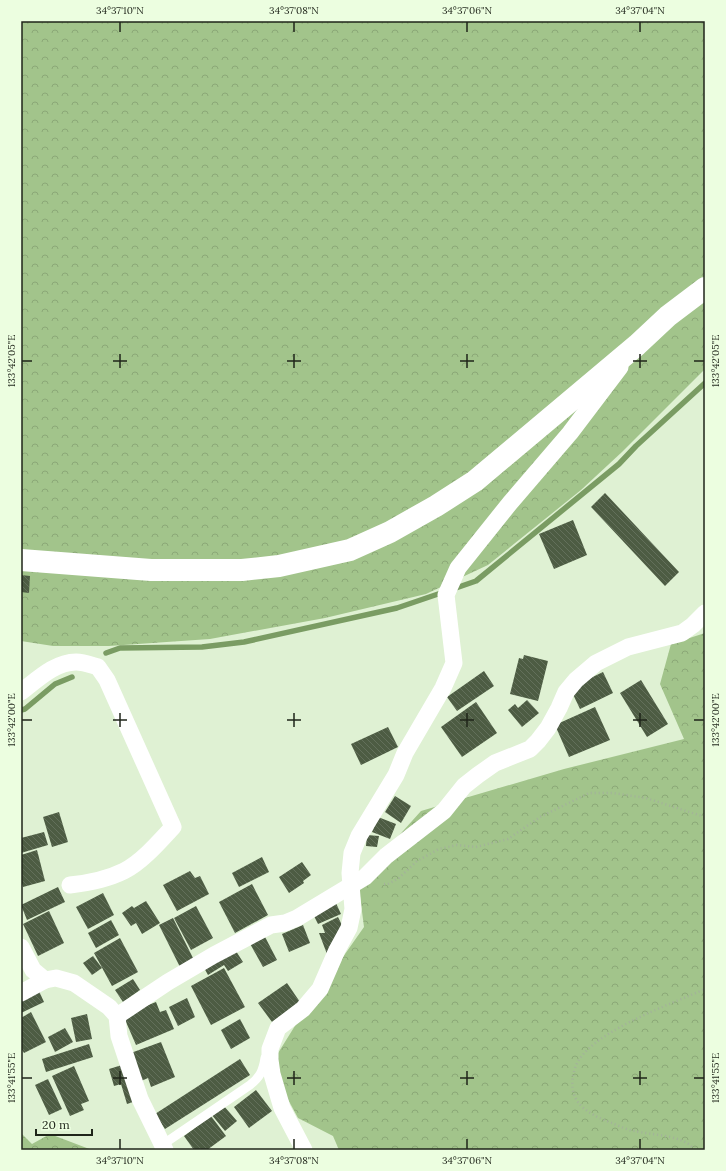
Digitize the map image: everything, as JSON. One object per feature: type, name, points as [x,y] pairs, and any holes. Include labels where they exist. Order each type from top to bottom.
[{"type":"street","points":[[21,560],[151,570],[242,570],[279,566],[350,550],[390,532],[436,506],[475,481],[636,345],[668,316],[705,288]]},
{"type":"street","points":[[358,881],[350,873],[352,853],[359,836],[396,775],[405,753],[443,688],[454,663],[446,595],[458,568],[514,497],[570,433],[636,345]]},
{"type":"street","points":[[116,1016],[168,982],[214,955],[271,925],[285,923],[297,918],[358,881],[402,843],[444,811],[464,786],[478,775],[495,763],[530,749],[548,728],[566,692],[576,680],[596,663],[628,647],[682,633],[705,613]]},
{"type":"street","points":[[21,692],[50,670],[61,665],[76,662],[98,667],[107,680],[173,827],[150,851],[125,871],[98,880],[70,885]]},
{"type":"street","points":[[304,1150],[282,1108],[272,1074],[270,1049],[278,1028],[303,1009],[320,989],[337,950],[349,928],[358,881]]},
{"type":"street","points":[[21,947],[33,970],[45,980]]},
{"type":"street","points":[[21,993],[45,980],[56,978],[74,983],[109,1007],[116,1016],[119,1036],[140,1099],[164,1147]]},
{"type":"lane","points":[[164,1147],[259,1077],[263,1069],[265,1056],[270,1049]]},
{"type":"path","points":[[358,881],[388,884],[400,878],[417,861],[439,849],[458,846],[476,846],[508,839],[540,817],[589,793],[613,793],[646,798],[705,817]]},
{"type":"path","points":[[694,1150],[692,1146],[675,1138],[633,1131],[589,1113],[576,1100],[573,1087],[573,1075],[578,1061],[599,1039],[622,1025],[705,989]]},
{"type":"green space","points":[[21,21],[705,21],[705,369],[622,452],[581,490],[488,565],[426,594],[325,618],[210,639],[109,646],[53,646],[21,641]]},
{"type":"green space","points":[[705,633],[705,1150],[339,1150],[333,1136],[298,1118],[270,1066],[298,1021],[364,927],[358,881],[421,811],[564,769],[684,739],[660,684],[671,644]]},
{"type":"green space","points":[[21,1133],[32,1144],[50,1134],[92,1150],[21,1150]]},
{"type":"building","points":[[605,493],[679,572],[665,586],[591,507]]},
{"type":"building","points":[[573,520],[587,555],[554,569],[539,534]]},
{"type":"building","points":[[21,575],[30,576],[29,593],[21,592]]},
{"type":"building","points":[[524,655],[548,661],[538,701],[510,694],[519,658],[523,659]]},
{"type":"building","points":[[484,671],[494,686],[457,711],[447,697]]},
{"type":"building","points":[[603,672],[613,693],[580,709],[570,688]]},
{"type":"building","points":[[641,680],[668,724],[647,737],[620,693]]},
{"type":"building","points":[[527,700],[539,713],[522,727],[508,710],[515,704],[518,708]]},
{"type":"building","points":[[476,702],[497,733],[462,757],[441,727]]},
{"type":"building","points":[[595,707],[610,740],[569,757],[555,725]]},
{"type":"building","points":[[388,727],[398,747],[361,765],[351,744]]},
{"type":"building","points":[[395,796],[411,806],[401,823],[385,812]]},
{"type":"building","points":[[59,812],[68,842],[52,847],[43,817]]},
{"type":"building","points":[[378,817],[396,824],[390,839],[372,832]]},
{"type":"building","points":[[44,832],[48,845],[21,853],[21,838]]},
{"type":"building","points":[[367,835],[379,836],[377,847],[366,846]]},
{"type":"building","points":[[37,850],[45,881],[23,887],[21,879],[21,855]]},
{"type":"building","points":[[262,857],[269,872],[239,887],[232,873]]},
{"type":"building","points":[[302,862],[311,875],[303,881],[304,883],[289,893],[279,877]]},
{"type":"building","points":[[190,871],[195,878],[200,876],[209,894],[177,911],[163,885]]},
{"type":"building","points":[[252,884],[268,915],[235,933],[219,902]]},
{"type":"building","points":[[58,887],[65,902],[27,920],[21,905]]},
{"type":"building","points":[[103,893],[114,915],[88,929],[76,907]]},
{"type":"building","points":[[146,901],[160,923],[142,934],[136,923],[131,926],[122,913],[132,906],[134,908]]},
{"type":"building","points":[[335,901],[341,914],[318,924],[312,912]]},
{"type":"building","points":[[196,906],[213,938],[191,950],[174,918]]},
{"type":"building","points":[[49,911],[64,943],[38,956],[23,924]]},
{"type":"building","points":[[338,917],[343,927],[327,954],[319,933],[325,933],[322,925]]},
{"type":"building","points":[[173,918],[194,960],[180,967],[159,925]]},
{"type":"building","points":[[111,920],[119,935],[96,948],[88,933]]},
{"type":"building","points":[[303,925],[310,943],[289,952],[282,934]]},
{"type":"building","points":[[263,933],[277,960],[263,967],[248,940]]},
{"type":"building","points":[[120,938],[138,972],[112,986],[94,953]]},
{"type":"building","points":[[234,948],[243,962],[228,971],[224,965],[208,975],[203,966]]},
{"type":"building","points":[[93,956],[102,968],[92,975],[83,963]]},
{"type":"building","points":[[224,968],[245,1007],[211,1025],[191,986]]},
{"type":"building","points":[[133,979],[140,990],[123,1002],[115,990]]},
{"type":"building","points":[[287,983],[300,1002],[272,1022],[258,1003]]},
{"type":"building","points":[[38,989],[44,1002],[21,1013],[21,998]]},
{"type":"building","points":[[187,998],[195,1017],[178,1026],[169,1007]]},
{"type":"building","points":[[156,1002],[160,1012],[166,1010],[174,1029],[136,1045],[123,1015]]},
{"type":"building","points":[[31,1012],[46,1042],[24,1053],[21,1048],[21,1018]]},
{"type":"building","points":[[87,1014],[92,1039],[76,1042],[71,1018]]},
{"type":"building","points":[[240,1019],[250,1038],[231,1049],[221,1030]]},
{"type":"building","points":[[65,1028],[73,1042],[55,1052],[48,1037]]},
{"type":"building","points":[[161,1042],[175,1077],[151,1087],[148,1078],[139,1082],[128,1054]]},
{"type":"building","points":[[89,1044],[93,1057],[46,1072],[42,1059]]},
{"type":"building","points":[[240,1059],[250,1075],[165,1129],[155,1114]]},
{"type":"building","points":[[122,1065],[133,1102],[127,1104],[121,1084],[114,1086],[109,1069]]},
{"type":"building","points":[[74,1066],[89,1101],[81,1104],[84,1110],[70,1116],[52,1076]]},
{"type":"building","points":[[48,1079],[62,1109],[49,1115],[35,1085]]},
{"type":"building","points":[[256,1090],[272,1111],[249,1128],[234,1107]]},
{"type":"building","points":[[223,1105],[237,1121],[225,1131],[211,1114]]},
{"type":"building","points":[[211,1116],[226,1136],[207,1150],[194,1150],[184,1136]]},
{"type":"waterway","points":[[453,589],[476,581],[619,464],[636,446],[705,383]]},
{"type":"waterway","points":[[106,653],[120,648],[202,647],[244,642],[397,608],[444,592]]},
{"type":"waterway","points":[[21,710],[25,709],[55,684],[72,677]]}]
